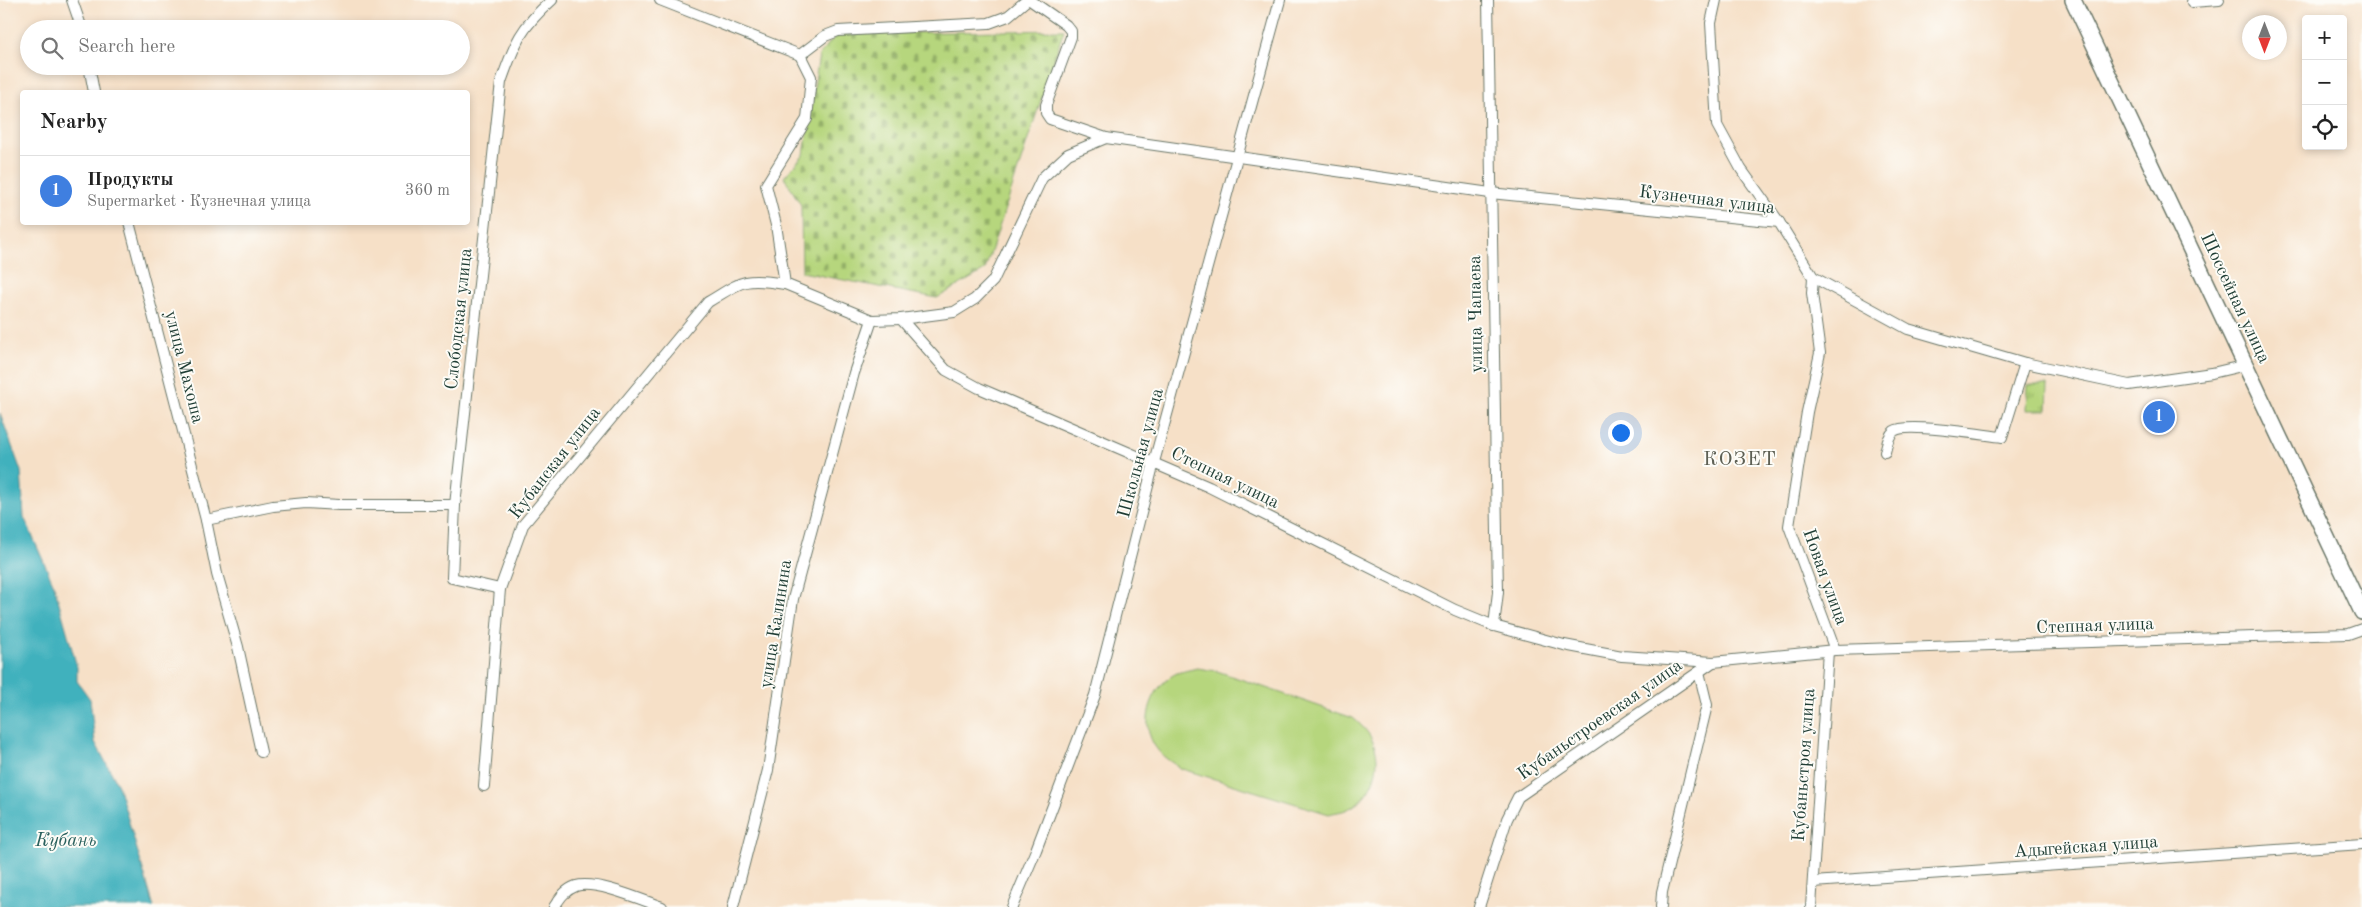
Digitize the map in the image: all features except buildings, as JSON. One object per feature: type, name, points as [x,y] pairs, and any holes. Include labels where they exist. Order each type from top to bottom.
[{"type":"street","points":[[72,0],[79,20]]},
{"type":"street","name":"Слободская улица","points":[[500,589],[452,578],[455,505],[501,82],[516,41],[532,18],[552,0]]},
{"type":"street","points":[[660,0],[800,55],[811,77],[807,119],[766,185],[776,225],[785,284]]},
{"type":"street","points":[[800,55],[825,36],[838,30],[989,23],[1008,16],[1029,0]]},
{"type":"street","name":"Кузнечная улица","points":[[1029,0],[1066,25],[1071,37],[1046,105],[1046,113],[1050,119],[1106,138],[1490,193],[1779,222],[1813,277],[1908,329],[2025,363],[2129,385],[2212,373],[2246,365]]},
{"type":"street","name":"Школьная улица","points":[[1012,907],[1036,850],[1095,695],[1154,462],[1280,0]]},
{"type":"street","name":"улица Чапаева","points":[[1488,0],[1498,592],[1494,626]]},
{"type":"street","points":[[1716,0],[1712,23],[1716,126],[1741,169],[1779,222]]},
{"type":"street","name":"Шоссейная улица","points":[[2073,0],[2362,612]]},
{"type":"street","points":[[2192,2],[2219,0]]},
{"type":"street","points":[[91,75],[94,90]]},
{"type":"street","points":[[872,320],[901,319],[954,312],[975,299],[993,281],[1042,178],[1068,154],[1106,138]]},
{"type":"street","name":"улица Махоша","points":[[130,225],[206,520],[217,574],[238,647],[261,752]]},
{"type":"street","name":"Новая улица","points":[[1813,277],[1812,292],[1820,352],[1807,412],[1790,526],[1832,650]]},
{"type":"street","name":"Кубанская улица","points":[[484,786],[500,589],[523,525],[708,302],[741,282],[755,279],[785,284],[872,320]]},
{"type":"street","name":"Степная улица","points":[[901,319],[946,370],[979,388],[1209,487],[1455,610],[1494,626],[1564,645],[1622,656],[1713,662],[1832,650],[2348,634],[2362,629]]},
{"type":"street","name":"улица Калинина","points":[[733,907],[768,770],[795,591],[854,373],[872,320]]},
{"type":"street","points":[[1884,452],[1889,438],[1895,430],[1910,427],[2002,437],[2025,363]]},
{"type":"street","points":[[206,520],[273,506],[306,503],[340,505],[455,505]]},
{"type":"street","name":"Кубаньстроя улица","points":[[1810,907],[1832,650]]},
{"type":"street","name":"Кубаньстроевская улица","points":[[1479,907],[1507,819],[1518,797],[1713,662]]},
{"type":"street","name":"Кубаньстроевская улица","points":[[1662,907],[1662,892],[1706,705],[1699,672]]},
{"type":"street","name":"Адыгейская улица","points":[[1813,882],[2362,844]]},
{"type":"street","points":[[554,907],[562,894],[577,886],[598,886],[662,907]]},
{"type":"green space","points":[[1064,30],[985,270],[937,298],[802,272],[801,205],[784,177],[804,155],[819,55],[837,34]]},
{"type":"green space","points":[[2028,385],[2048,385],[2047,410],[2027,410]]},
{"type":"green space","points":[[1197,668],[1217,671],[1353,718],[1369,735],[1376,751],[1376,771],[1369,789],[1356,804],[1348,809],[1329,814],[1182,769],[1166,758],[1156,748],[1149,734],[1148,723],[1151,703],[1161,685],[1169,678],[1177,673]]},
{"type":"water","name":"Кубань","points":[[0,413],[21,471],[24,517],[54,585],[77,667],[77,681],[90,699],[95,742],[118,785],[154,907],[0,907]]},
{"type":"place","name":"Продукты","points":[[2159,417]]},
{"type":"district","name":"КОЗЕТ","points":[[1740,460]]}]
